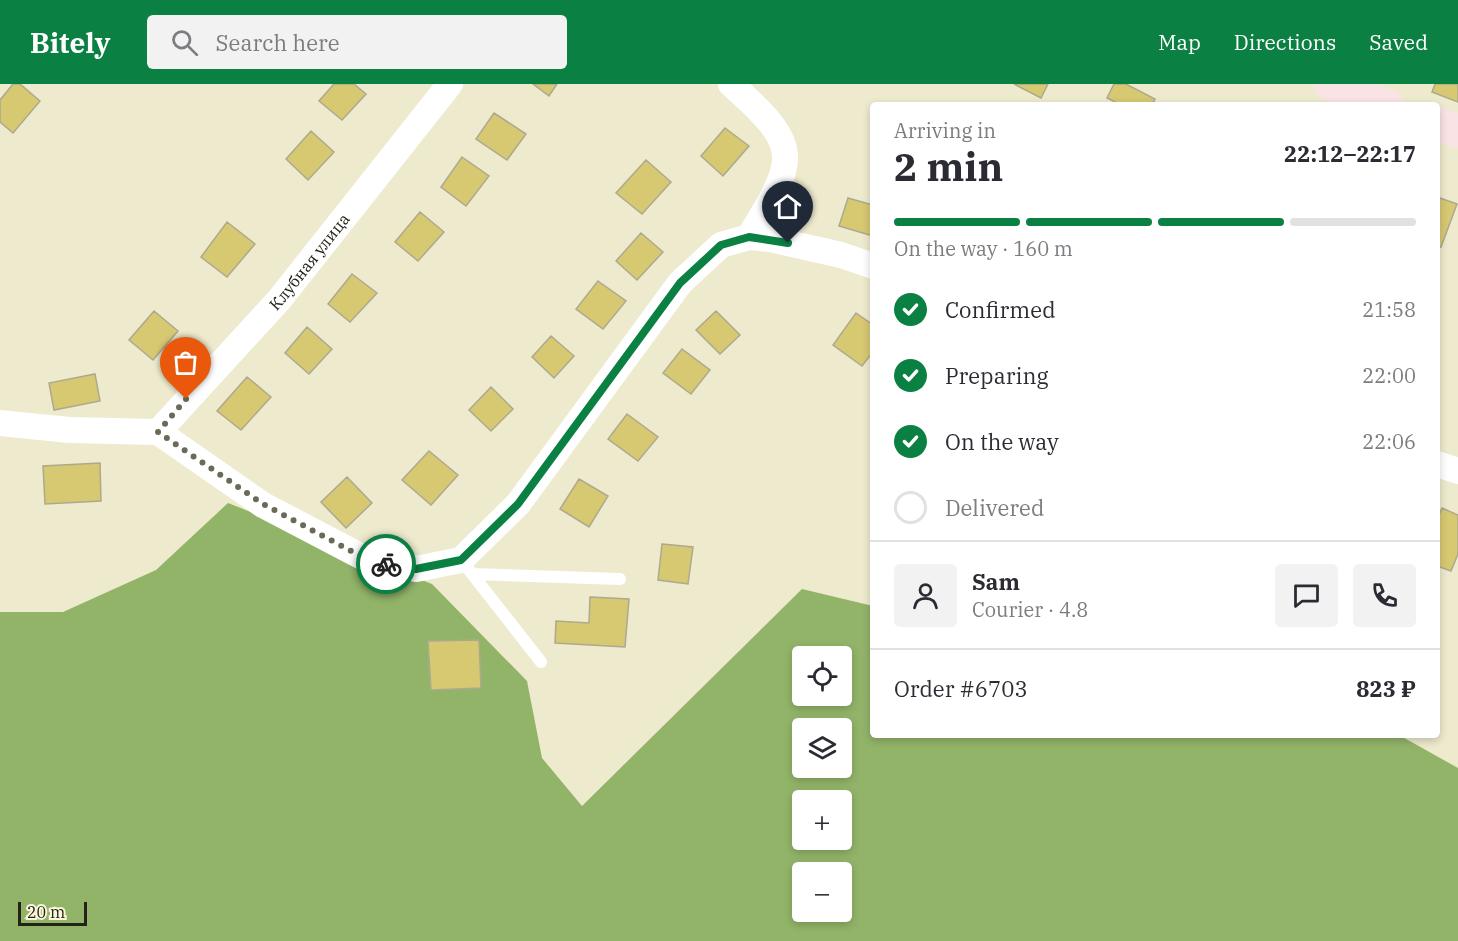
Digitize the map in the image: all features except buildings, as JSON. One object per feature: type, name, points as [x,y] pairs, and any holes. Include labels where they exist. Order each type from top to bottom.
[{"type":"street","name":"Клубная улица","points":[[158,432],[279,300],[450,84]]},
{"type":"street","points":[[731,84],[776,127],[786,149],[785,171],[778,189],[749,237]]},
{"type":"street","points":[[1330,84],[1379,102]]},
{"type":"street","points":[[1440,124],[1458,131]]},
{"type":"street","points":[[0,423],[69,430],[158,432],[263,504],[368,560],[416,569],[467,567],[518,504],[680,283],[721,245],[749,237],[841,255],[870,265]]},
{"type":"street","points":[[1440,465],[1458,471]]},
{"type":"lane","points":[[467,567],[620,579]]},
{"type":"lane","points":[[467,567],[541,662]]},
{"type":"green space","points":[[228,503],[432,584],[527,681],[542,758],[582,806],[802,589],[870,605],[870,738],[1404,738],[1458,768],[1458,941],[0,941],[0,612],[63,612],[156,570]]},
{"type":"way so far","points":[[186,399],[158,432],[263,504],[368,560],[386,564]]},
{"type":"route","points":[[386,564],[416,569],[461,560],[518,504],[680,283],[721,245],[749,237],[788,243]]}]
